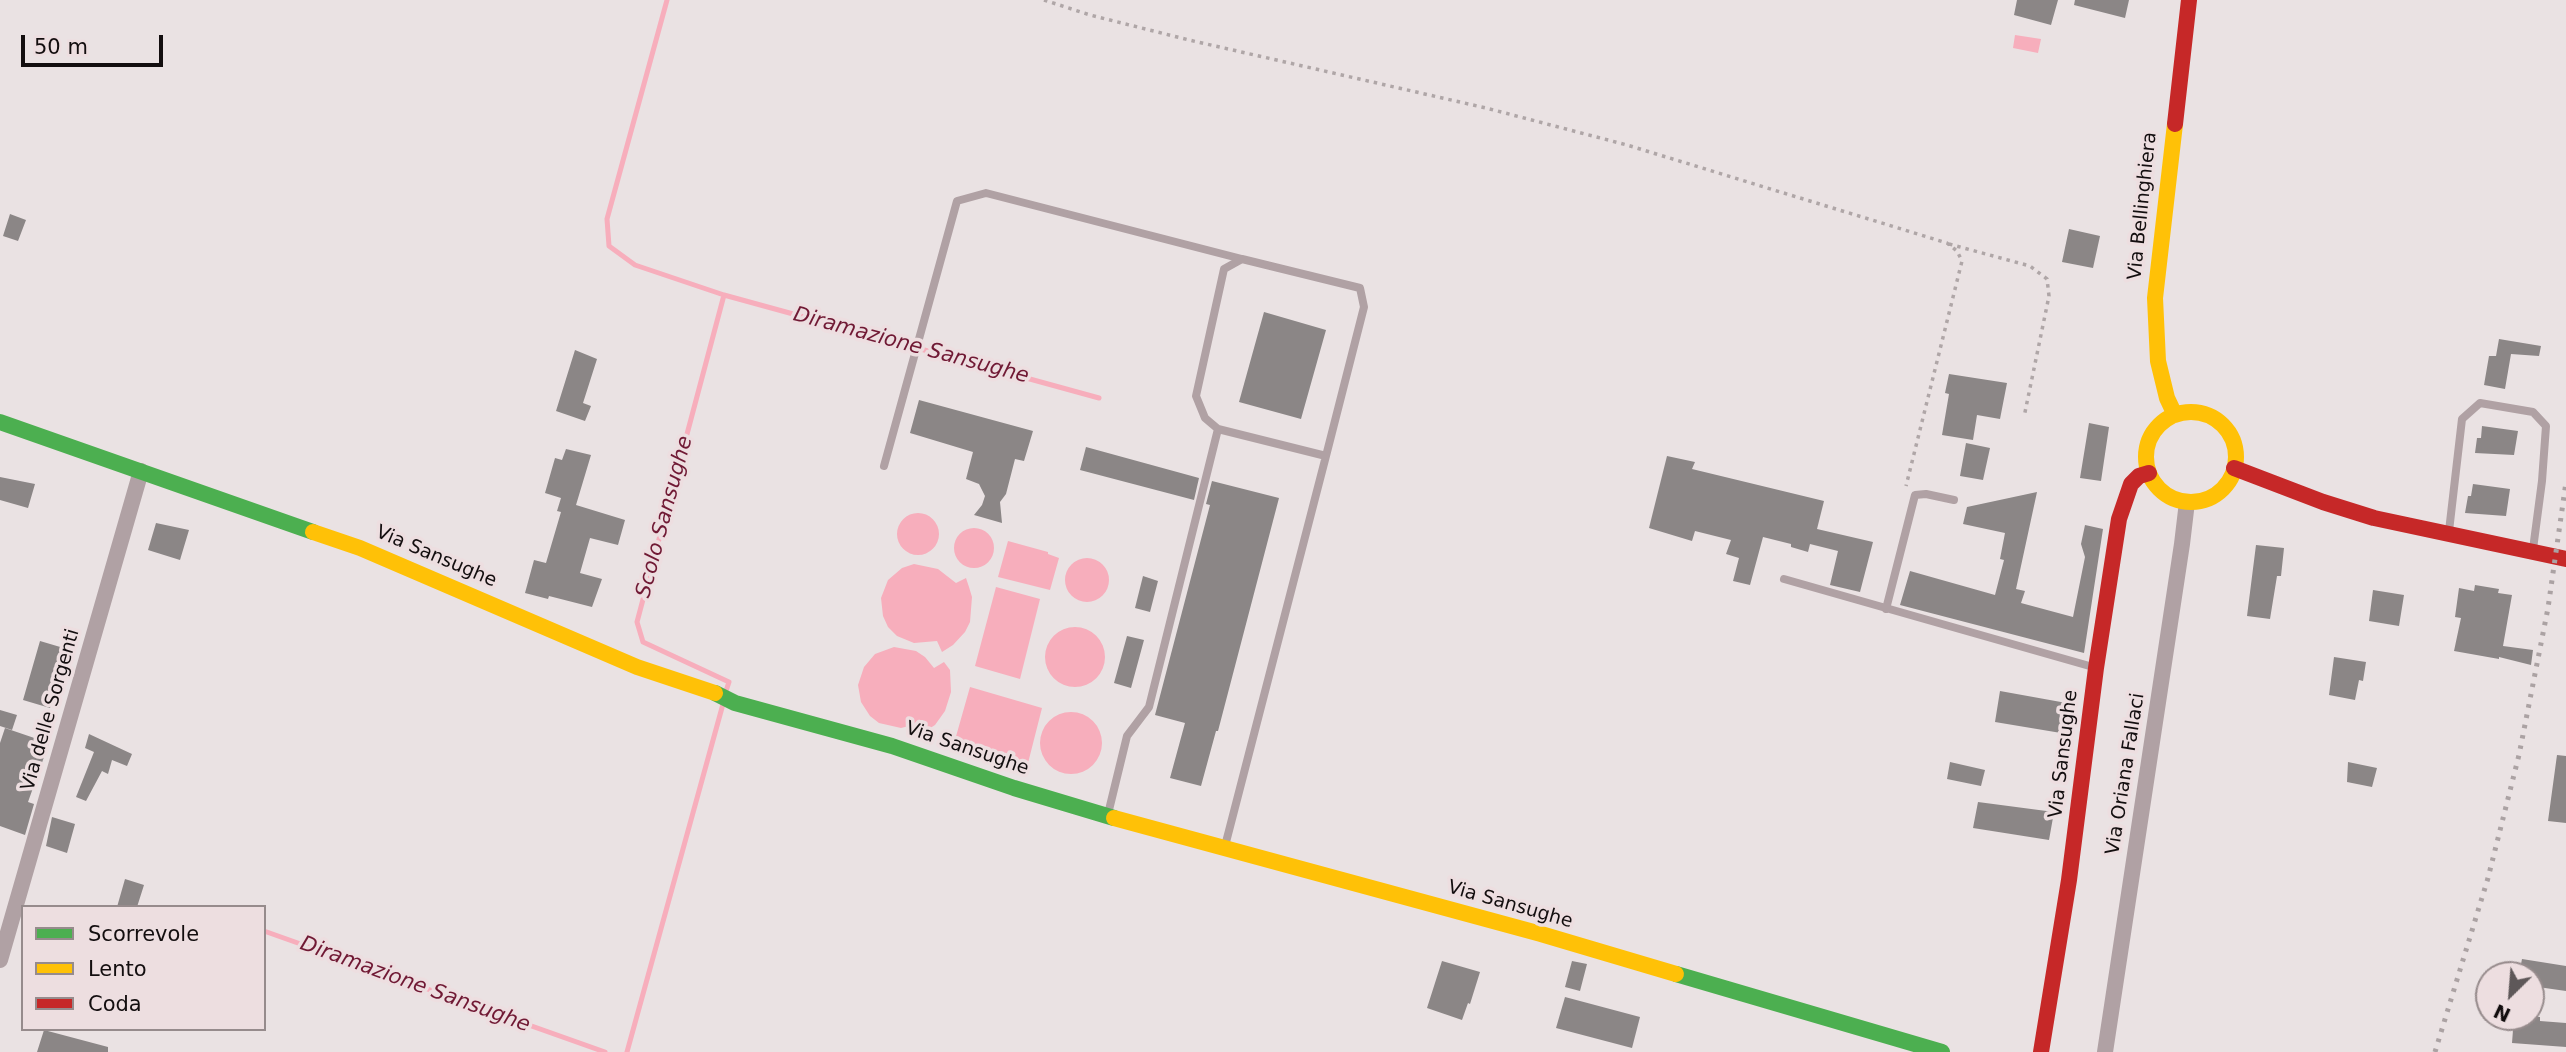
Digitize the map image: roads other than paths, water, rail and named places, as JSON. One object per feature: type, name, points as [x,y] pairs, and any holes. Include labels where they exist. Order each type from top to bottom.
[{"type":"street","name":"Via Bellinghiera","points":[[2175,415],[2167,398],[2158,361],[2155,298],[2189,0]]},
{"type":"street","points":[[2175,415],[2204,415],[2221,424],[2227,431],[2235,449],[2234,468],[2224,487],[2207,499],[2187,502],[2171,497],[2157,487],[2149,473],[2146,456],[2150,439],[2160,425],[2175,415]]},
{"type":"street","name":"Via Sansughe","points":[[0,422],[360,548],[636,667],[719,694],[735,703],[892,746],[1107,817],[1541,934],[1942,1052]]},
{"type":"street","points":[[2234,468],[2374,518],[2566,559]]},
{"type":"street","name":"Via delle Sorgenti","points":[[0,960],[141,471]]},
{"type":"street","name":"Via Sansughe","points":[[2041,1052],[2069,880],[2096,668],[2119,519],[2130,484],[2139,476],[2149,473]]},
{"type":"street","name":"Via Oriana Fallaci","points":[[2105,1052],[2187,502]]},
{"type":"lane","points":[[884,467],[957,201],[986,193],[1360,288],[1364,307],[1225,849]]},
{"type":"lane","points":[[1242,259],[1224,269],[1196,396],[1205,418],[1218,429],[1326,456]]},
{"type":"lane","points":[[2449,535],[2462,419],[2480,403],[2533,412],[2546,426],[2532,552]]},
{"type":"lane","points":[[1107,817],[1127,736],[1149,707],[1218,429]]},
{"type":"lane","points":[[1886,608],[1915,495],[1926,494],[1954,499]]},
{"type":"lane","points":[[1784,579],[2096,668]]},
{"type":"waterway","name":"Scolo Sansughe","points":[[667,0],[607,219],[609,246],[635,265],[724,295],[637,622],[643,642],[729,682],[726,691]]},
{"type":"waterway","name":"Diramazione Sansughe","points":[[724,295],[1099,398]]},
{"type":"waterway","name":"Scolo Sansughe","points":[[627,1052],[723,704]]},
{"type":"waterway","name":"Diramazione Sansughe","points":[[266,932],[605,1052]]},
{"type":"railway","points":[[2435,1052],[2488,878],[2519,755],[2548,608],[2566,482]]}]
